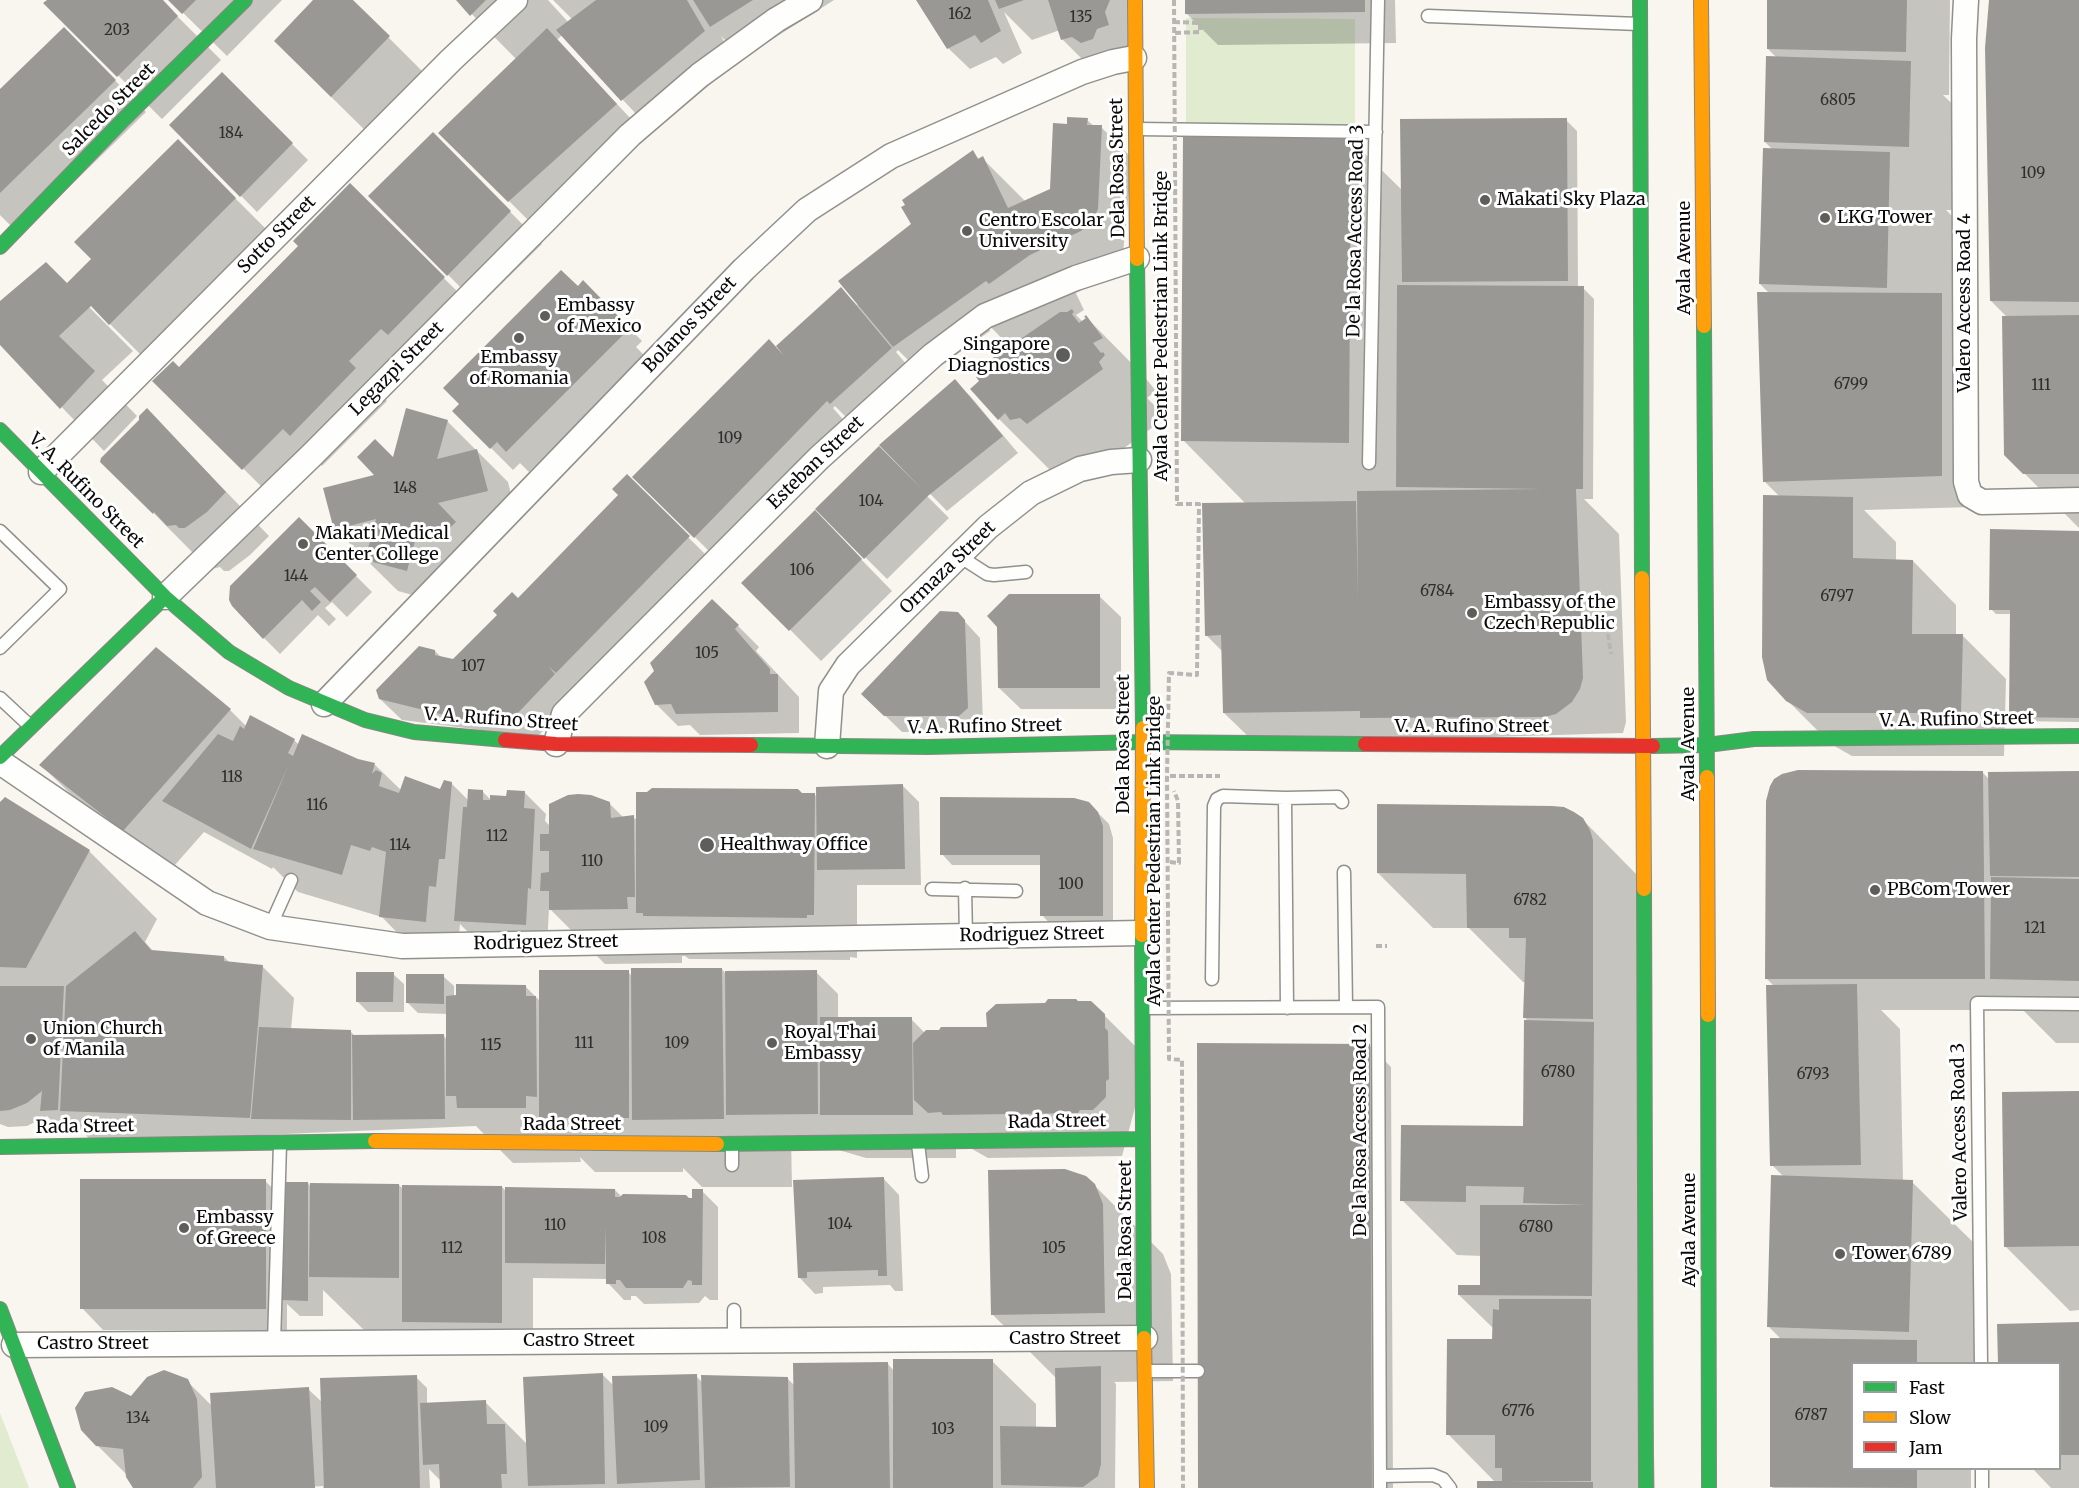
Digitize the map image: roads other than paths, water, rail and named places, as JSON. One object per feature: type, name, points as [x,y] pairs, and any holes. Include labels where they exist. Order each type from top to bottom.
[{"type":"street","name":"Salcedo Street","points":[[0,247],[124,119],[245,0]]},
{"type":"street","name":"Sotto Street","points":[[41,471],[451,60],[515,0]]},
{"type":"street","name":"Legazpi Street","points":[[0,759],[30,727],[312,454],[630,135],[700,75],[776,20],[810,0]]},
{"type":"street","name":"Dela Rosa Street","points":[[1135,0],[1143,742],[1144,1371],[1147,1488]]},
{"type":"street","points":[[1640,0],[1646,1488]]},
{"type":"street","name":"Ayala Avenue","points":[[1701,0],[1707,745],[1709,1488]]},
{"type":"street","name":"Valero Access Road 4","points":[[1966,0],[1964,39],[1966,482],[1970,495],[1982,502],[2079,500]]},
{"type":"street","name":"Bolanos Street","points":[[324,704],[744,269],[807,210],[891,156],[1082,72],[1134,58]]},
{"type":"street","name":"Esteban Street","points":[[555,744],[564,714],[819,458],[933,355],[985,316],[1076,278],[1137,258]]},
{"type":"street","name":"V. A. Rufino Street","points":[[0,430],[165,597],[229,652],[289,688],[324,704],[365,720],[414,732],[555,744],[928,747],[1143,742],[1642,746],[1707,745],[1754,740],[2079,736]]},
{"type":"street","name":"Ormaza Street","points":[[827,746],[831,692],[848,665],[988,528],[1031,493],[1080,469],[1111,462],[1139,460]]},
{"type":"street","points":[[1707,745],[1755,750],[2019,750]]},
{"type":"street","name":"Rodriguez Street","points":[[0,759],[207,903],[270,927],[402,946],[1142,933]]},
{"type":"street","name":"Rada Street","points":[[0,1147],[280,1143],[918,1143],[1143,1139]]},
{"type":"street","points":[[0,1309],[68,1488]]},
{"type":"street","name":"Castro Street","points":[[14,1345],[1144,1338]]},
{"type":"lane","name":"De la Rosa Access Road 3","points":[[1369,463],[1378,0]]},
{"type":"lane","points":[[1428,16],[1640,24]]},
{"type":"lane","points":[[1135,129],[1376,132]]},
{"type":"lane","points":[[0,531],[60,589],[0,648]]},
{"type":"lane","points":[[959,556],[987,574],[1026,572]]},
{"type":"lane","points":[[0,698],[30,727]]},
{"type":"lane","points":[[1212,979],[1214,806],[1218,799],[1223,796],[1338,797],[1342,802]]},
{"type":"lane","points":[[1285,798],[1287,1008]]},
{"type":"lane","points":[[1344,872],[1346,1007]]},
{"type":"lane","points":[[270,927],[291,880]]},
{"type":"lane","points":[[965,888],[966,936]]},
{"type":"lane","points":[[932,889],[1016,891]]},
{"type":"lane","name":"Valero Access Road 3","points":[[1981,1362],[1977,1003],[2079,1004]]},
{"type":"lane","name":"De la Rosa Access Road 2","points":[[1142,1008],[1378,1007],[1380,1482]]},
{"type":"lane","points":[[274,1343],[280,1143]]},
{"type":"lane","points":[[918,1143],[922,1176]]},
{"type":"lane","points":[[732,1144],[732,1165]]},
{"type":"lane","points":[[734,1310],[734,1340]]},
{"type":"lane","points":[[1144,1371],[1198,1371]]},
{"type":"lane","points":[[1982,1470],[1982,1488]]},
{"type":"lane","points":[[1380,1482],[1433,1475],[1443,1479],[1450,1488]]},
{"type":"place","name":"Makati Sky Plaza","points":[[1485,200]]},
{"type":"place","name":"LKG Tower","points":[[1825,218]]},
{"type":"place","name":"Centro Escolar University","points":[[967,231]]},
{"type":"place","name":"Embassy of Mexico","points":[[545,316]]},
{"type":"place","name":"Embassy of Romania","points":[[519,338]]},
{"type":"place","name":"Singapore Diagnostics","points":[[1063,355]]},
{"type":"place","name":"Makati Medical Center College","points":[[303,544]]},
{"type":"place","name":"Embassy of the Czech Republic","points":[[1472,613]]},
{"type":"place","name":"Healthway Office","points":[[707,845]]},
{"type":"place","name":"PBCom Tower","points":[[1875,890]]},
{"type":"place","name":"Union Church of Manila","points":[[31,1039]]},
{"type":"place","name":"Royal Thai Embassy","points":[[772,1043]]},
{"type":"place","name":"Embassy of Greece","points":[[184,1228]]},
{"type":"place","name":"Tower 6789","points":[[1840,1254]]}]
